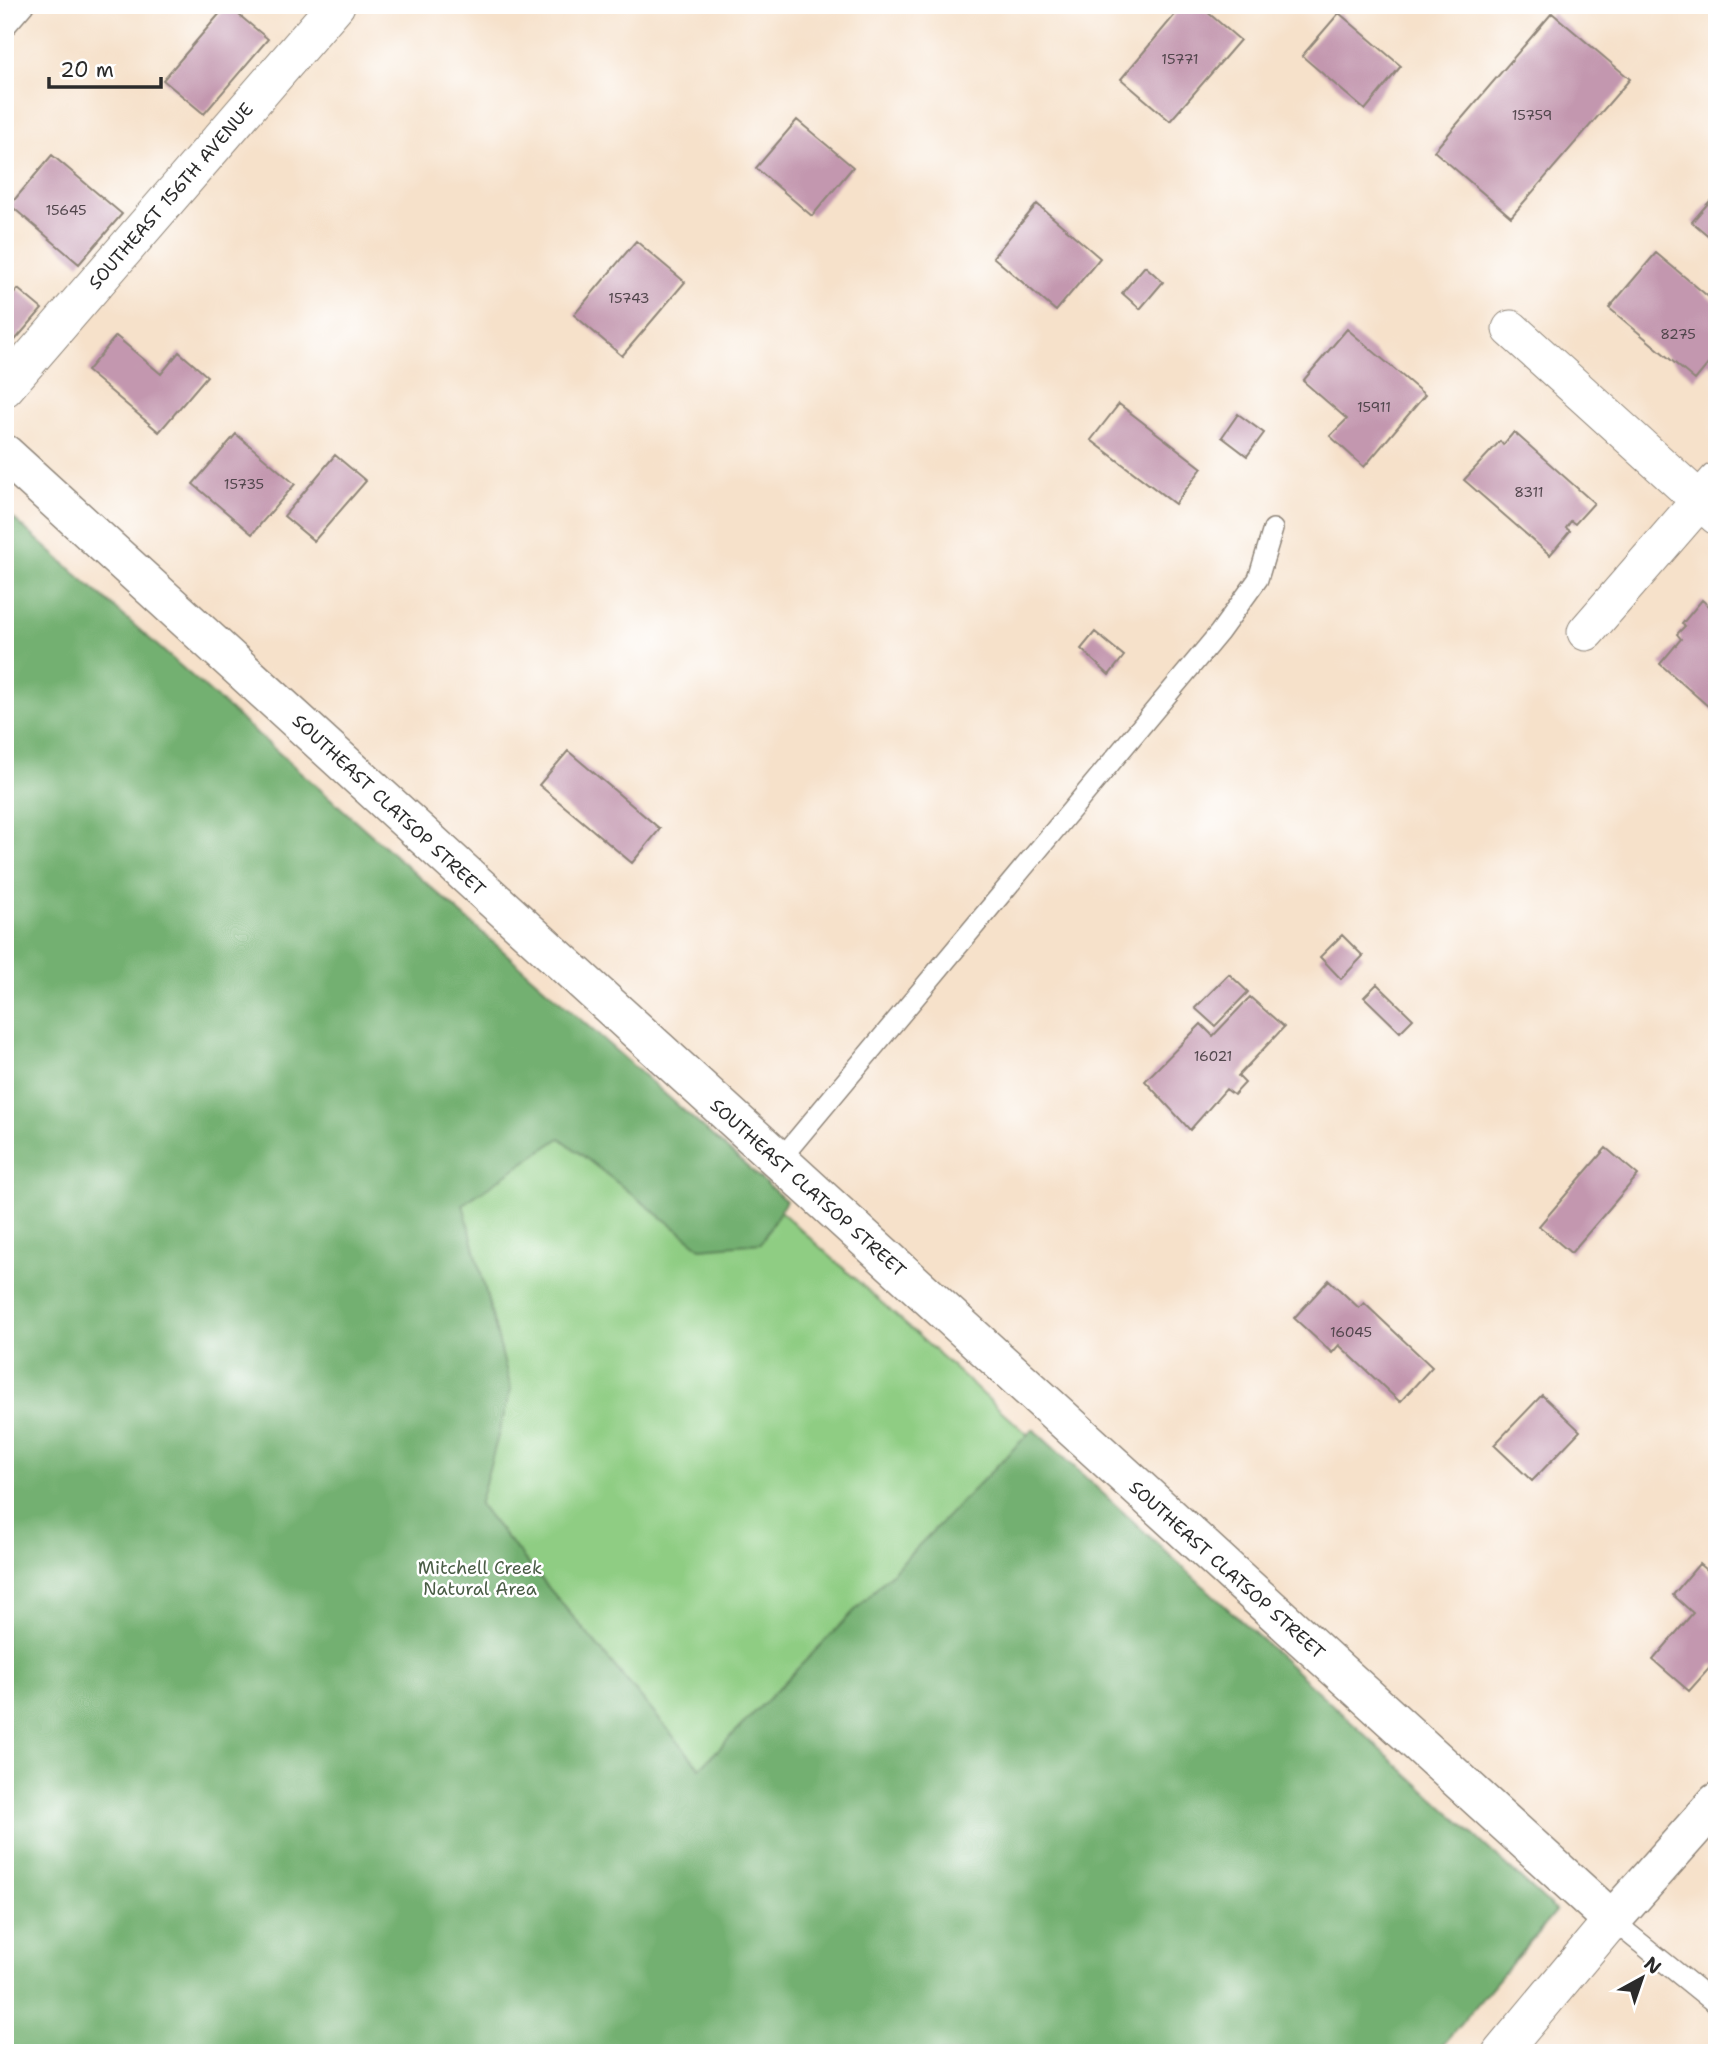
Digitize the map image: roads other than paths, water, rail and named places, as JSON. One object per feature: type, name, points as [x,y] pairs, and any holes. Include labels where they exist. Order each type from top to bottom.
[{"type":"street","name":"SOUTHEAST 156TH AVENUE","points":[[5,388],[336,5]]},
{"type":"street","points":[[1511,329],[1711,499],[1586,632]]},
{"type":"street","name":"SOUTHEAST CLATSOP STREET","points":[[5,454],[1612,1920]]},
{"type":"street","points":[[1501,2053],[1612,1920],[1717,1802]]},
{"type":"lane","points":[[5,27],[24,5]]},
{"type":"lane","points":[[778,1162],[1219,633],[1258,579],[1273,529]]},
{"type":"lane","points":[[1612,1920],[1717,2005]]},
{"type":"park label","name":"Mitchell Creek Natural Area","points":[[480,1578]]}]
